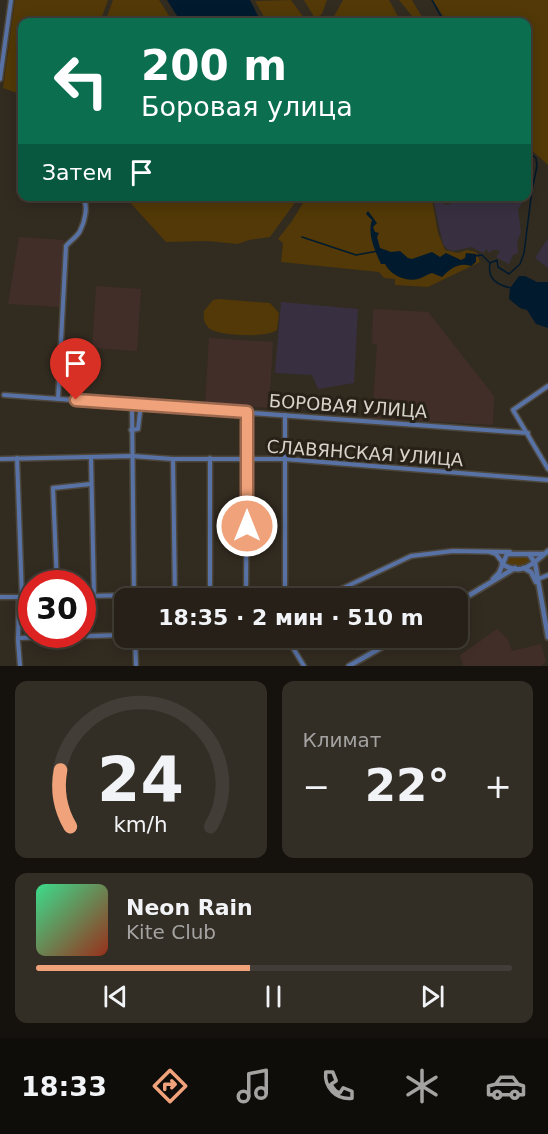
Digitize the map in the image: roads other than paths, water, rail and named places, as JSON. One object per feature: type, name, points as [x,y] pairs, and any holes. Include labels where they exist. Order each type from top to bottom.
[{"type":"street","points":[[0,79],[11,0]]},
{"type":"street","points":[[58,399],[66,246],[79,233],[86,208],[85,201]]},
{"type":"street","points":[[548,386],[513,410],[548,469]]},
{"type":"street","name":"БОРОВАЯ УЛИЦА","points":[[4,395],[528,433]]},
{"type":"street","points":[[132,404],[134,588]]},
{"type":"street","points":[[131,430],[138,429],[140,426],[141,404]]},
{"type":"street","points":[[246,588],[247,412]]},
{"type":"street","points":[[285,415],[285,588]]},
{"type":"street","name":"СЛАВЯНСКАЯ УЛИЦА","points":[[0,459],[132,456],[173,459],[285,459],[548,480]]},
{"type":"street","points":[[91,457],[93,570]]},
{"type":"street","points":[[17,458],[19,570]]},
{"type":"street","points":[[210,458],[210,588]]},
{"type":"street","points":[[173,459],[175,588]]},
{"type":"street","points":[[56,570],[53,488],[91,484]]},
{"type":"street","points":[[343,588],[411,556],[453,551],[529,554],[546,552]]},
{"type":"street","points":[[489,551],[496,554],[502,563],[515,568],[524,568],[535,563],[546,552]]},
{"type":"street","points":[[493,579],[499,573],[505,556],[510,552]]},
{"type":"street","points":[[529,554],[535,563],[548,637]]},
{"type":"street","points":[[468,595],[515,568]]},
{"type":"street","points":[[524,568],[531,572],[538,582]]},
{"type":"street","points":[[538,582],[548,575]]},
{"type":"street","points":[[96,595],[114,596]]},
{"type":"street","points":[[0,597],[18,597]]},
{"type":"street","points":[[96,635],[114,634]]},
{"type":"street","points":[[19,648],[20,666]]},
{"type":"street","points":[[135,648],[136,666]]},
{"type":"street","points":[[293,648],[304,666]]},
{"type":"street","points":[[350,666],[381,648]]},
{"type":"water","points":[[167,0],[250,0],[259,18],[178,18]]},
{"type":"water","points":[[368,211],[377,223],[373,227],[375,232],[379,233],[377,237],[380,248],[391,252],[400,251],[412,259],[432,252],[440,257],[446,253],[461,260],[465,258],[466,253],[476,254],[476,262],[471,266],[455,267],[442,277],[432,273],[413,280],[399,277],[385,264],[381,264],[376,254],[370,231],[372,220],[366,214]]},
{"type":"water","points":[[519,276],[525,276],[537,282],[548,282],[548,328],[536,324],[527,310],[520,308],[509,299],[510,288]]},
{"type":"waterway","points":[[432,0],[442,18]]},
{"type":"waterway","points":[[531,154],[536,158],[537,166],[531,198]]},
{"type":"waterway","points":[[490,263],[497,260],[498,267],[509,274],[520,264],[524,253],[531,201]]},
{"type":"waterway","points":[[302,237],[356,255],[378,251]]},
{"type":"waterway","points":[[475,256],[482,255],[490,263],[489,269],[494,280],[511,288]]}]
